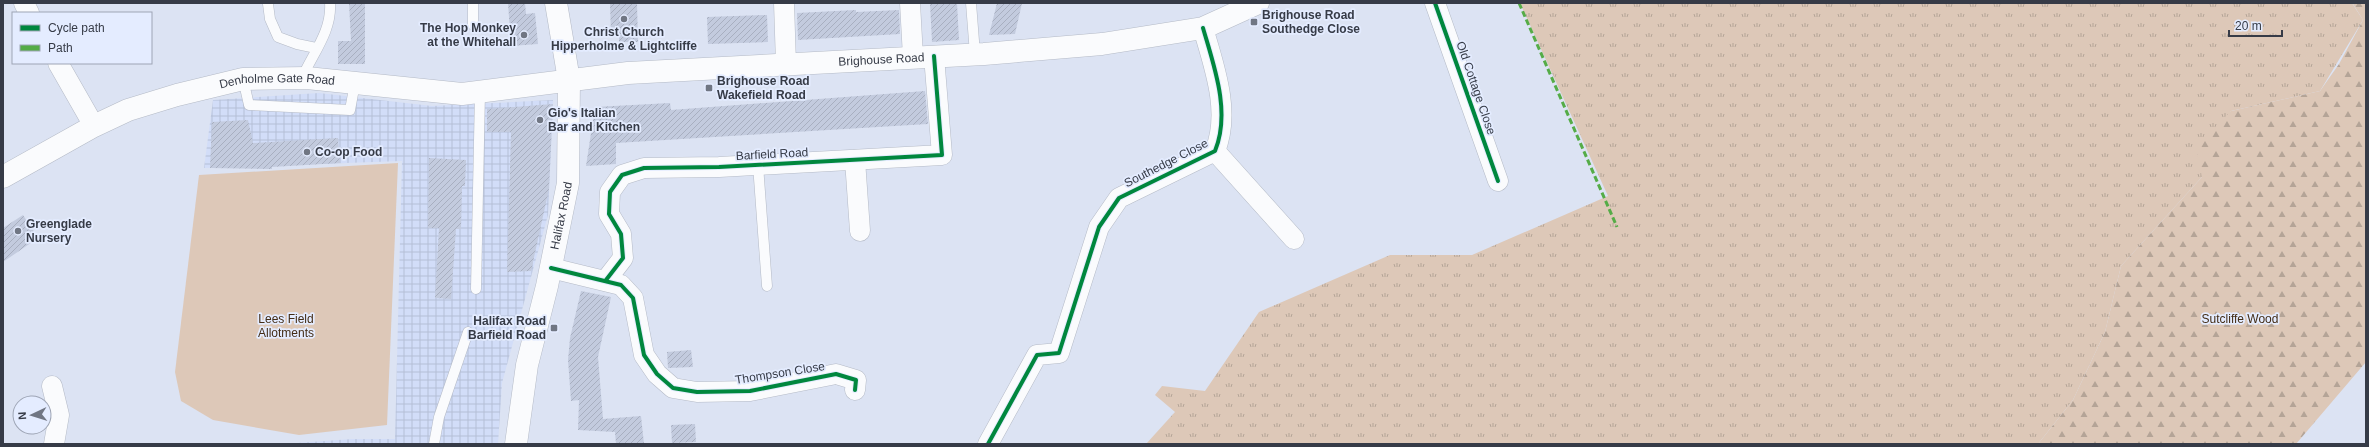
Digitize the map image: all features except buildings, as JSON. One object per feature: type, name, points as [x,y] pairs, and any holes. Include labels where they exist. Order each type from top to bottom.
[{"type":"main road","name":"Halifax Road","points":[[516,444],[527,366],[568,183],[570,80],[556,3]]},
{"type":"main road","name":"Brighouse Road","points":[[570,80],[628,73],[975,54],[1102,44],[1203,28],[1258,3]]},
{"type":"main road","name":"Denholme Gate Road","points":[[3,177],[94,126],[128,110],[177,95],[243,79],[302,78],[462,94],[570,80]]},
{"type":"street","points":[[24,3],[28,12]]},
{"type":"street","points":[[784,3],[786,64]]},
{"type":"street","points":[[910,3],[924,56]]},
{"type":"street","name":"Old Cottage Close","points":[[1436,3],[1498,181]]},
{"type":"street","name":"Southedge Close","points":[[988,444],[1037,355],[1059,353],[1099,227],[1119,198],[1216,151],[1220,140],[1222,108],[1214,64],[1203,28]]},
{"type":"street","name":"Barfield Road","points":[[606,280],[623,258],[621,234],[609,214],[610,192],[622,175],[644,168],[758,165],[942,155],[924,56]]},
{"type":"street","points":[[59,64],[94,126]]},
{"type":"street","name":"Southedge Close","points":[[1216,151],[1294,239]]},
{"type":"street","points":[[855,160],[860,231]]},
{"type":"street","name":"Thompson Close","points":[[550,268],[606,280],[621,285],[633,298],[644,355],[657,374],[673,388],[697,392],[750,390],[836,374],[856,380],[855,390]]},
{"type":"street","points":[[52,386],[59,415],[54,444]]},
{"type":"lane","points":[[302,78],[330,21],[330,3]]},
{"type":"lane","points":[[473,3],[473,25]]},
{"type":"lane","points":[[268,4],[270,19],[278,37],[316,48]]},
{"type":"lane","points":[[972,6],[975,54]]},
{"type":"lane","points":[[243,79],[249,104],[350,110],[354,83]]},
{"type":"lane","points":[[476,289],[480,92]]},
{"type":"lane","points":[[758,165],[767,286]]},
{"type":"lane","points":[[434,444],[439,417],[468,332]]},
{"type":"shaded area","points":[[319,93],[432,106],[553,100],[548,215],[502,383],[498,444],[283,444],[352,439],[395,439],[402,161],[204,168],[213,100]]},
{"type":"green space","points":[[1520,3],[2352,3],[2363,20],[2320,91],[2231,111],[2202,177],[2121,266],[2105,332],[2073,400],[2038,444],[1146,444],[1175,412],[1155,395],[1162,386],[1205,391],[1259,312],[1390,255],[1472,255],[1608,196]]},
{"type":"green space","name":"Sutcliffe Wood","points":[[2366,3],[2366,362],[2296,444],[2038,444],[2073,400],[2105,332],[2121,266],[2202,177],[2196,147],[2231,111],[2320,91],[2339,64],[2363,20],[2353,4]]},
{"type":"green space","name":"Lees Field Allotments","points":[[398,163],[387,425],[299,435],[213,420],[181,401],[175,372],[199,175]]},
{"type":"marked path","points":[[1519,3],[1617,227]]},
{"type":"cycle path","points":[[1435,3],[1498,181]]},
{"type":"cycle path","points":[[988,444],[1037,355],[1059,353],[1099,227],[1119,198],[1215,151],[1220,136],[1221,105],[1216,73],[1203,28]]},
{"type":"cycle path","points":[[606,280],[623,258],[621,234],[609,214],[610,192],[622,175],[644,168],[719,167],[942,155],[934,56]]},
{"type":"cycle path","points":[[551,268],[621,285],[633,298],[644,355],[657,374],[673,388],[697,392],[750,391],[836,374],[856,380],[855,390]]},
{"type":"place","name":"Christ Church Hipperholme & Lightcliffe","points":[[624,19]]},
{"type":"place","name":"Brighouse Road Southedge Close","points":[[1254,22]]},
{"type":"place","name":"The Hop Monkey at the Whitehall","points":[[524,35]]},
{"type":"place","name":"Brighouse Road Wakefield Road","points":[[709,88]]},
{"type":"place","name":"Gio's Italian Bar and Kitchen","points":[[540,120]]},
{"type":"place","name":"Co-op Food","points":[[307,152]]},
{"type":"place","name":"Greenglade Nursery","points":[[18,231]]},
{"type":"place","name":"Halifax Road Barfield Road","points":[[554,328]]}]
